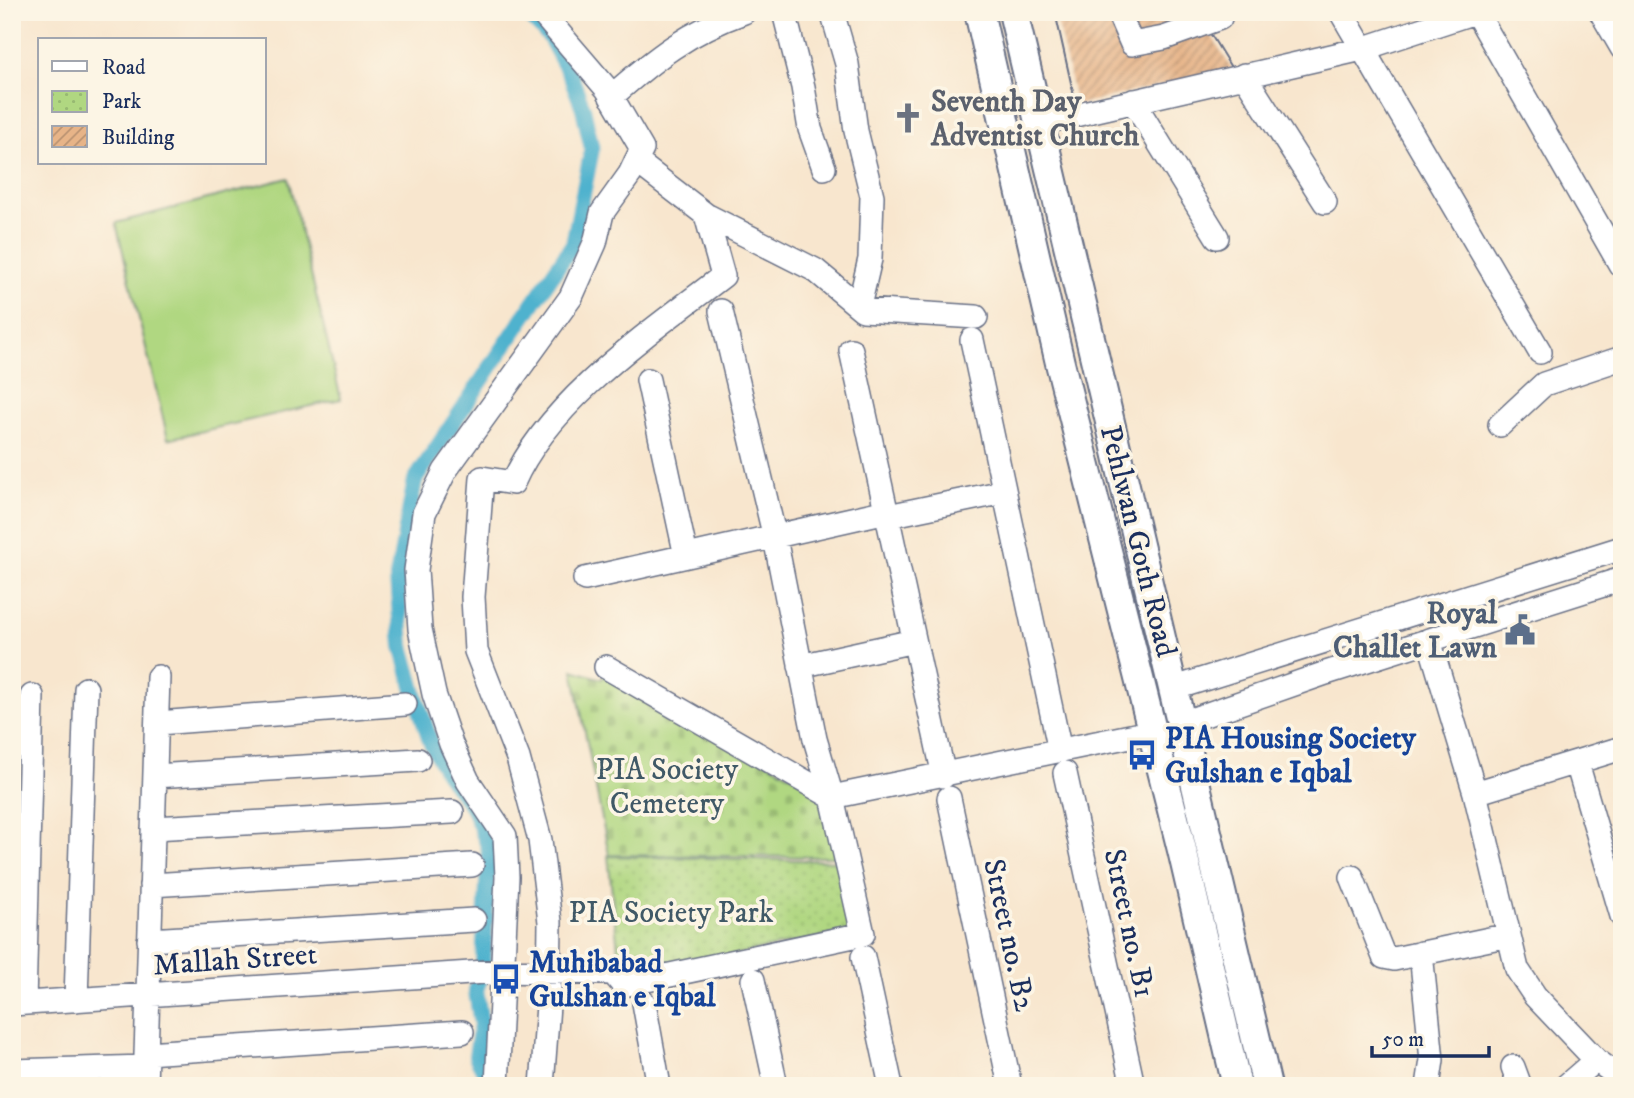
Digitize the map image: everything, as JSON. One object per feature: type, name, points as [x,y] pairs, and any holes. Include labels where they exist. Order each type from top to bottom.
[{"type":"main road","name":"Pehlwan Goth Road","points":[[979,12],[1060,363],[1120,598],[1150,732],[1190,826],[1267,1086]]},
{"type":"main road","name":"Pehlwan Goth Road","points":[[1013,12],[1172,689],[1179,724],[1190,826],[1237,1086]]},
{"type":"main road","points":[[1001,103],[1037,110]]},
{"type":"main road","points":[[1120,598],[1151,593]]},
{"type":"street","points":[[497,1086],[494,971],[507,877],[505,836],[468,781],[433,694],[420,629],[416,570],[424,513],[445,471],[571,297],[595,243],[602,213],[642,149],[611,97],[541,12]]},
{"type":"street","points":[[611,97],[649,63],[704,26],[744,12]]},
{"type":"street","points":[[784,12],[803,87],[810,130],[824,168]]},
{"type":"street","points":[[832,12],[847,64],[856,131],[872,196],[870,260],[859,306]]},
{"type":"street","points":[[1118,12],[1132,44],[1164,38],[1220,18],[1217,12]]},
{"type":"street","points":[[1341,12],[1540,352]]},
{"type":"street","points":[[1037,110],[1133,101],[1362,49],[1476,12],[1620,264]]},
{"type":"street","points":[[1601,12],[1622,48]]},
{"type":"street","points":[[1244,75],[1325,202]]},
{"type":"street","points":[[1133,101],[1217,237]]},
{"type":"street","points":[[636,162],[706,215],[815,270],[863,310],[976,317]]},
{"type":"street","points":[[542,1086],[550,972],[550,922],[540,840],[517,758],[476,651],[473,597],[482,478],[513,483],[521,464],[575,397],[633,346],[723,276],[706,215]]},
{"type":"street","points":[[721,311],[775,538],[815,739],[832,797]]},
{"type":"street","name":"Street no. B1","points":[[972,340],[1133,1086]]},
{"type":"street","name":"Street no. B2","points":[[851,350],[1010,1086]]},
{"type":"street","points":[[1500,425],[1544,384],[1622,358]]},
{"type":"street","points":[[648,380],[686,556]]},
{"type":"street","points":[[585,579],[887,513],[1004,492]]},
{"type":"street","points":[[1172,689],[1622,548]]},
{"type":"street","points":[[1179,724],[1622,579]]},
{"type":"street","points":[[1429,640],[1475,793],[1517,969],[1526,983],[1596,1060],[1622,1079]]},
{"type":"street","points":[[800,666],[914,641]]},
{"type":"street","points":[[606,667],[832,797],[947,787],[1062,762],[1150,732]]},
{"type":"street","points":[[145,1068],[158,677]]},
{"type":"street","points":[[76,1000],[86,689]]},
{"type":"street","points":[[18,1004],[20,797],[32,696]]},
{"type":"street","points":[[158,723],[405,704]]},
{"type":"street","points":[[1475,793],[1622,748]]},
{"type":"street","points":[[155,776],[418,760]]},
{"type":"street","points":[[1577,763],[1622,915]]},
{"type":"street","name":"Mallah Street","points":[[18,1004],[494,971],[613,973],[623,985],[863,934],[832,797]]},
{"type":"street","points":[[153,828],[452,812]]},
{"type":"street","points":[[151,885],[472,865]]},
{"type":"street","points":[[1352,877],[1380,953],[1394,959],[1509,935]]},
{"type":"street","points":[[149,940],[474,920]]},
{"type":"street","points":[[1421,953],[1432,1060],[1428,1086]]},
{"type":"street","points":[[863,957],[891,1086]]},
{"type":"street","points":[[753,980],[776,1086]]},
{"type":"street","points":[[644,1003],[659,1086]]},
{"type":"street","points":[[12,1072],[145,1068],[462,1032]]},
{"type":"street","points":[[1566,1086],[1596,1060]]},
{"type":"green space","points":[[288,178],[341,399],[168,439],[116,223]]},
{"type":"green space","name":"PIA Society Cemetery","points":[[573,670],[602,679],[606,673],[832,798],[839,857],[609,855]]},
{"type":"green space","name":"PIA Society Park","points":[[608,856],[840,861],[855,930],[621,978]]},
{"type":"building","points":[[1055,12],[1197,12],[1232,69],[1076,105]]},
{"type":"waterway","points":[[484,1086],[485,1073],[476,1056],[481,1024],[476,991],[483,966],[489,848],[472,806],[448,775],[431,743],[402,646],[397,578],[415,480],[573,244],[592,149],[583,108],[571,77],[549,36],[525,12]]},
{"type":"place","name":"Seventh Day Adventist Church","points":[[908,118]]},
{"type":"place","name":"Royal Challet Lawn","points":[[1520,630]]},
{"type":"place","name":"PIA Housing Society Gulshan e Iqbal","points":[[1142,755]]},
{"type":"place","name":"Muhibabad Gulshan e Iqbal","points":[[506,979]]}]
